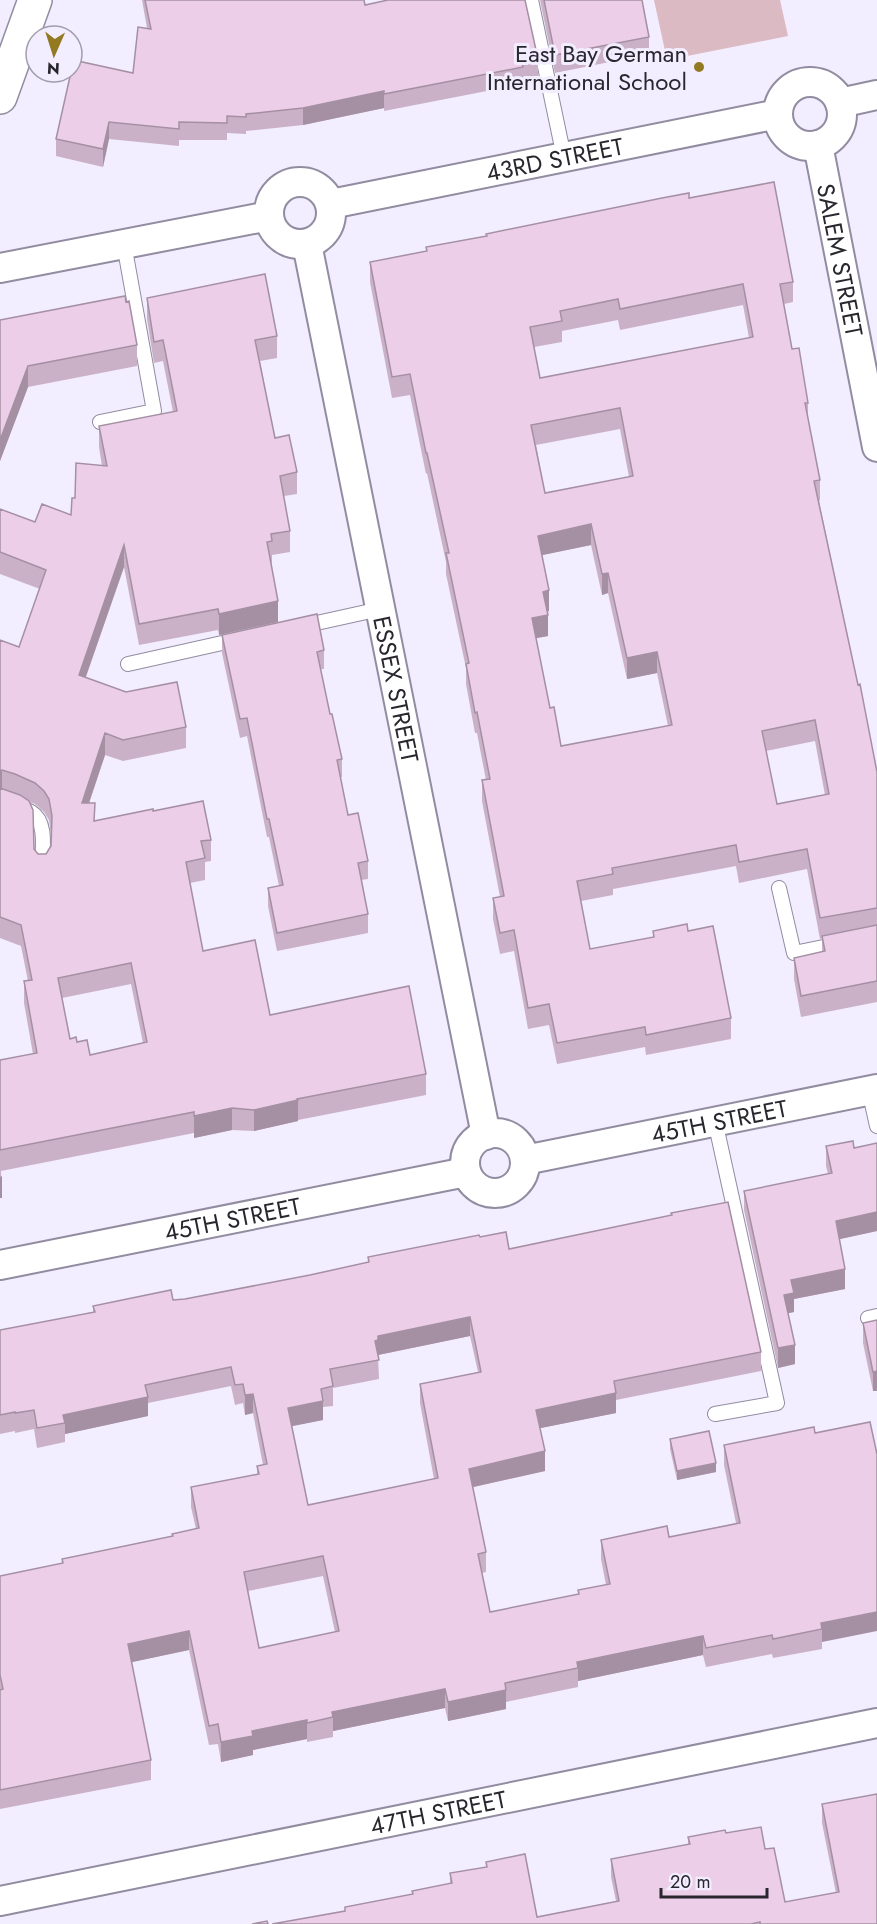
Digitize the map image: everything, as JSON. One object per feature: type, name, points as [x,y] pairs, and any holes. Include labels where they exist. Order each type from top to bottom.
[{"type":"main road","points":[[0,97],[34,0]]},
{"type":"street","points":[[814,82],[822,84],[830,89],[840,103],[843,113],[841,124],[828,141],[818,145],[799,144],[784,132],[780,123],[778,114],[783,97],[796,85],[814,82]]},
{"type":"street","points":[[840,103],[877,95]]},
{"type":"street","name":"43RD STREET","points":[[331,204],[778,114]]},
{"type":"street","name":"SALEM STREET","points":[[818,145],[877,447]]},
{"type":"street","points":[[294,182],[313,184],[327,195],[331,204],[330,225],[317,240],[307,244],[298,245],[282,239],[270,225],[269,207],[272,198],[285,185],[294,182]]},
{"type":"street","points":[[0,268],[269,216]]},
{"type":"street","name":"ESSEX STREET","points":[[307,244],[486,1135]]},
{"type":"street","name":"45TH STREET","points":[[525,1160],[873,1090]]},
{"type":"street","points":[[499,1134],[517,1142],[523,1150],[525,1160],[525,1168],[519,1183],[505,1192],[489,1193],[482,1190],[475,1186],[466,1172],[465,1160],[469,1148],[486,1135],[499,1134]]},
{"type":"street","name":"45TH STREET","points":[[0,1265],[466,1172]]},
{"type":"street","name":"47TH STREET","points":[[0,1901],[877,1723]]},
{"type":"lane","points":[[531,0],[564,157]]},
{"type":"lane","points":[[100,422],[154,411],[124,244]]},
{"type":"lane","points":[[289,629],[380,609]]},
{"type":"lane","points":[[128,664],[254,636]]},
{"type":"lane","points":[[0,800],[32,812],[37,817],[42,831],[42,867]]},
{"type":"lane","points":[[779,888],[794,953],[856,941]]},
{"type":"lane","points":[[873,1090],[877,1126]]},
{"type":"lane","points":[[715,1121],[777,1403],[715,1414]]},
{"type":"shaded area","points":[[654,0],[780,0],[788,36],[667,60]]},
{"type":"building","points":[[145,0],[364,0],[365,5],[388,0],[525,0],[538,59],[522,62],[523,67],[384,94],[384,91],[303,108],[246,114],[246,117],[227,116],[227,123],[179,122],[179,129],[109,122],[103,149],[56,139],[68,84],[84,84],[84,62],[133,73],[138,27],[151,29]]},
{"type":"building","points":[[544,0],[642,0],[649,37],[555,55]]},
{"type":"building","points":[[774,182],[793,282],[780,284],[792,349],[799,348],[808,403],[805,403],[820,480],[814,481],[858,685],[860,684],[877,772],[877,908],[820,918],[807,849],[739,862],[736,845],[612,868],[613,874],[577,881],[590,949],[654,937],[653,931],[687,924],[688,931],[713,926],[731,1018],[646,1035],[645,1027],[557,1043],[549,1004],[528,1008],[514,930],[500,933],[493,898],[504,896],[482,780],[490,779],[466,664],[469,663],[446,553],[449,553],[410,374],[392,377],[370,262],[427,251],[426,247],[662,198],[689,193],[689,198]],"holes":[[[743,284],[753,337],[540,378],[530,327],[562,321],[560,311],[618,299],[620,309]],[[620,408],[633,476],[545,493],[531,425]],[[591,524],[602,574],[608,573],[627,658],[657,652],[672,725],[561,746],[554,707],[550,708],[532,618],[548,615],[543,592],[549,590],[538,536]],[[815,720],[829,794],[777,804],[762,731]]]},
{"type":"building","points":[[265,274],[277,336],[255,340],[275,438],[289,435],[297,472],[280,476],[290,531],[271,534],[272,541],[267,542],[278,601],[219,614],[218,609],[139,624],[124,545],[79,675],[126,692],[177,682],[186,727],[123,740],[105,733],[82,803],[95,803],[94,821],[203,801],[211,840],[201,841],[205,858],[186,862],[203,951],[255,940],[270,1015],[409,986],[426,1074],[297,1099],[254,1110],[232,1108],[194,1116],[194,1112],[0,1150],[0,1060],[37,1053],[24,981],[32,980],[21,925],[0,917],[0,788],[29,801],[33,810],[34,849],[38,854],[46,854],[51,846],[52,816],[49,799],[35,783],[15,774],[0,771],[0,640],[19,647],[46,570],[0,552],[0,509],[35,522],[42,504],[71,515],[72,498],[75,498],[76,463],[107,466],[99,426],[177,411],[163,340],[154,342],[147,298]],"holes":[[[131,963],[147,1042],[90,1055],[87,1040],[77,1042],[76,1037],[70,1039],[58,978]]]},
{"type":"building","points":[[125,296],[126,302],[129,301],[137,345],[28,366],[0,440],[0,320]]},
{"type":"building","points":[[317,614],[324,650],[317,652],[342,759],[337,760],[348,815],[358,813],[368,861],[358,863],[368,914],[277,933],[268,888],[283,885],[247,718],[240,719],[222,635]]},
{"type":"building","points":[[877,925],[877,981],[801,996],[794,958],[825,951],[822,936]]},
{"type":"building","points":[[853,1141],[854,1148],[877,1143],[877,1212],[836,1221],[845,1269],[791,1280],[794,1293],[784,1295],[795,1345],[778,1348],[744,1191],[832,1173],[826,1146]]},
{"type":"building","points":[[728,1202],[761,1352],[614,1381],[616,1393],[536,1410],[545,1451],[469,1469],[486,1552],[478,1554],[490,1612],[579,1594],[578,1590],[610,1584],[601,1540],[667,1526],[669,1537],[740,1523],[724,1445],[814,1427],[815,1433],[870,1422],[877,1454],[877,1612],[821,1623],[822,1629],[773,1639],[772,1635],[706,1648],[703,1636],[577,1662],[578,1668],[505,1683],[506,1690],[448,1702],[445,1689],[332,1712],[333,1717],[252,1731],[253,1736],[221,1742],[218,1724],[209,1726],[189,1631],[128,1644],[151,1760],[0,1790],[0,1690],[3,1689],[0,1675],[0,1576],[63,1563],[62,1559],[173,1536],[172,1534],[199,1528],[191,1487],[259,1474],[257,1466],[267,1464],[253,1394],[245,1395],[243,1384],[235,1385],[231,1367],[145,1385],[148,1397],[63,1415],[65,1423],[37,1428],[34,1410],[0,1415],[0,1330],[95,1312],[93,1306],[171,1290],[173,1300],[185,1299],[310,1275],[369,1262],[368,1257],[479,1235],[480,1237],[506,1232],[509,1249],[672,1215],[671,1213]],"holes":[[[470,1317],[481,1372],[420,1384],[438,1478],[308,1505],[288,1408],[323,1401],[321,1389],[333,1386],[330,1369],[379,1360],[375,1341],[378,1340],[378,1336]],[[323,1556],[339,1631],[259,1648],[244,1572]]]},
{"type":"building","points":[[877,1320],[877,1371],[873,1372],[863,1323]]},
{"type":"building","points":[[709,1431],[716,1463],[677,1471],[670,1439]]},
{"type":"building","points":[[877,1794],[877,1924],[760,1924],[760,1922],[751,1924],[272,1924],[345,1911],[345,1907],[413,1894],[412,1891],[452,1883],[450,1873],[487,1867],[486,1862],[525,1854],[537,1917],[619,1901],[611,1859],[690,1844],[688,1837],[725,1830],[726,1833],[761,1827],[765,1849],[774,1848],[785,1902],[839,1892],[822,1804]]},
{"type":"building","points":[[267,1921],[268,1924],[252,1924]]},
{"type":"place","name":"East Bay German International School","points":[[699,67]]}]
